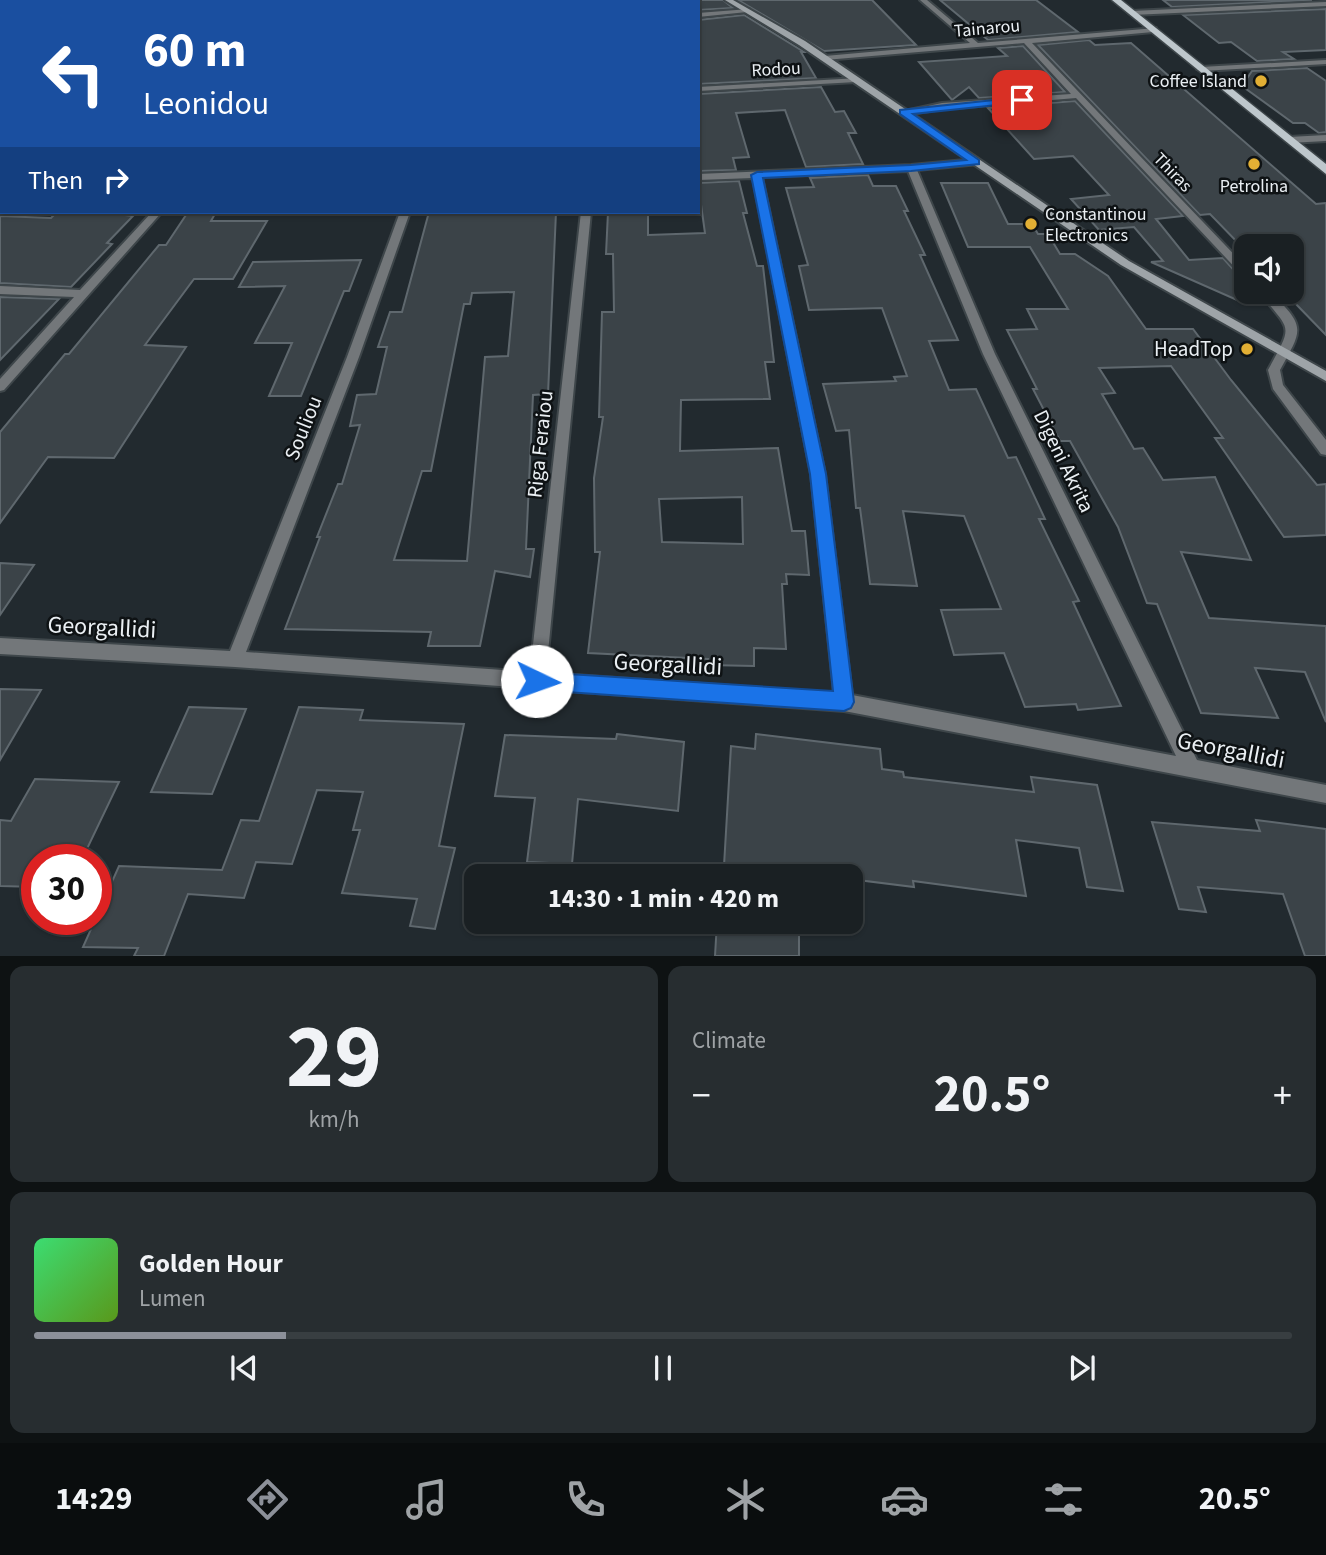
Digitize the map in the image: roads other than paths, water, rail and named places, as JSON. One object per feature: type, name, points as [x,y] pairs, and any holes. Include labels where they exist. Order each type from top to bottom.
[{"type":"main road","points":[[1116,0],[1326,170]]},
{"type":"street","points":[[728,0],[825,58],[1125,263],[1326,377]]},
{"type":"street","points":[[923,0],[975,44]]},
{"type":"street","points":[[1132,13],[1326,4]]},
{"type":"street","points":[[700,15],[747,10]]},
{"type":"street","name":"Tainarou","points":[[825,58],[1153,30]]},
{"type":"street","name":"Thiras","points":[[1024,40],[1234,261]]},
{"type":"street","points":[[1201,69],[1326,62]]},
{"type":"street","name":"Rodou","points":[[700,89],[856,80]]},
{"type":"street","points":[[904,112],[942,106],[1075,96]]},
{"type":"street","points":[[1289,140],[1326,138]]},
{"type":"street","points":[[700,177],[911,168],[976,162]]},
{"type":"street","name":"Digeni Akrita","points":[[911,168],[989,355],[1191,768]]},
{"type":"street","points":[[757,175],[818,474],[844,702]]},
{"type":"street","points":[[0,387],[155,214]]},
{"type":"street","name":"Souliou","points":[[235,659],[353,357],[404,214]]},
{"type":"street","name":"Riga Feraiou","points":[[537,681],[586,214]]},
{"type":"street","points":[[0,290],[83,294]]},
{"type":"street","points":[[1275,304],[1284,313],[1292,330],[1292,339],[1274,370],[1277,386],[1326,450]]},
{"type":"street","name":"Georgallidi","points":[[0,646],[235,659],[844,702],[1326,793]]},
{"type":"place","name":"Coffee Island","points":[[1261,81]]},
{"type":"place","name":"Petrolina","points":[[1254,164]]},
{"type":"place","name":"Constantinou Electronics","points":[[1031,224]]},
{"type":"place","name":"HeadTop","points":[[1247,349]]}]
